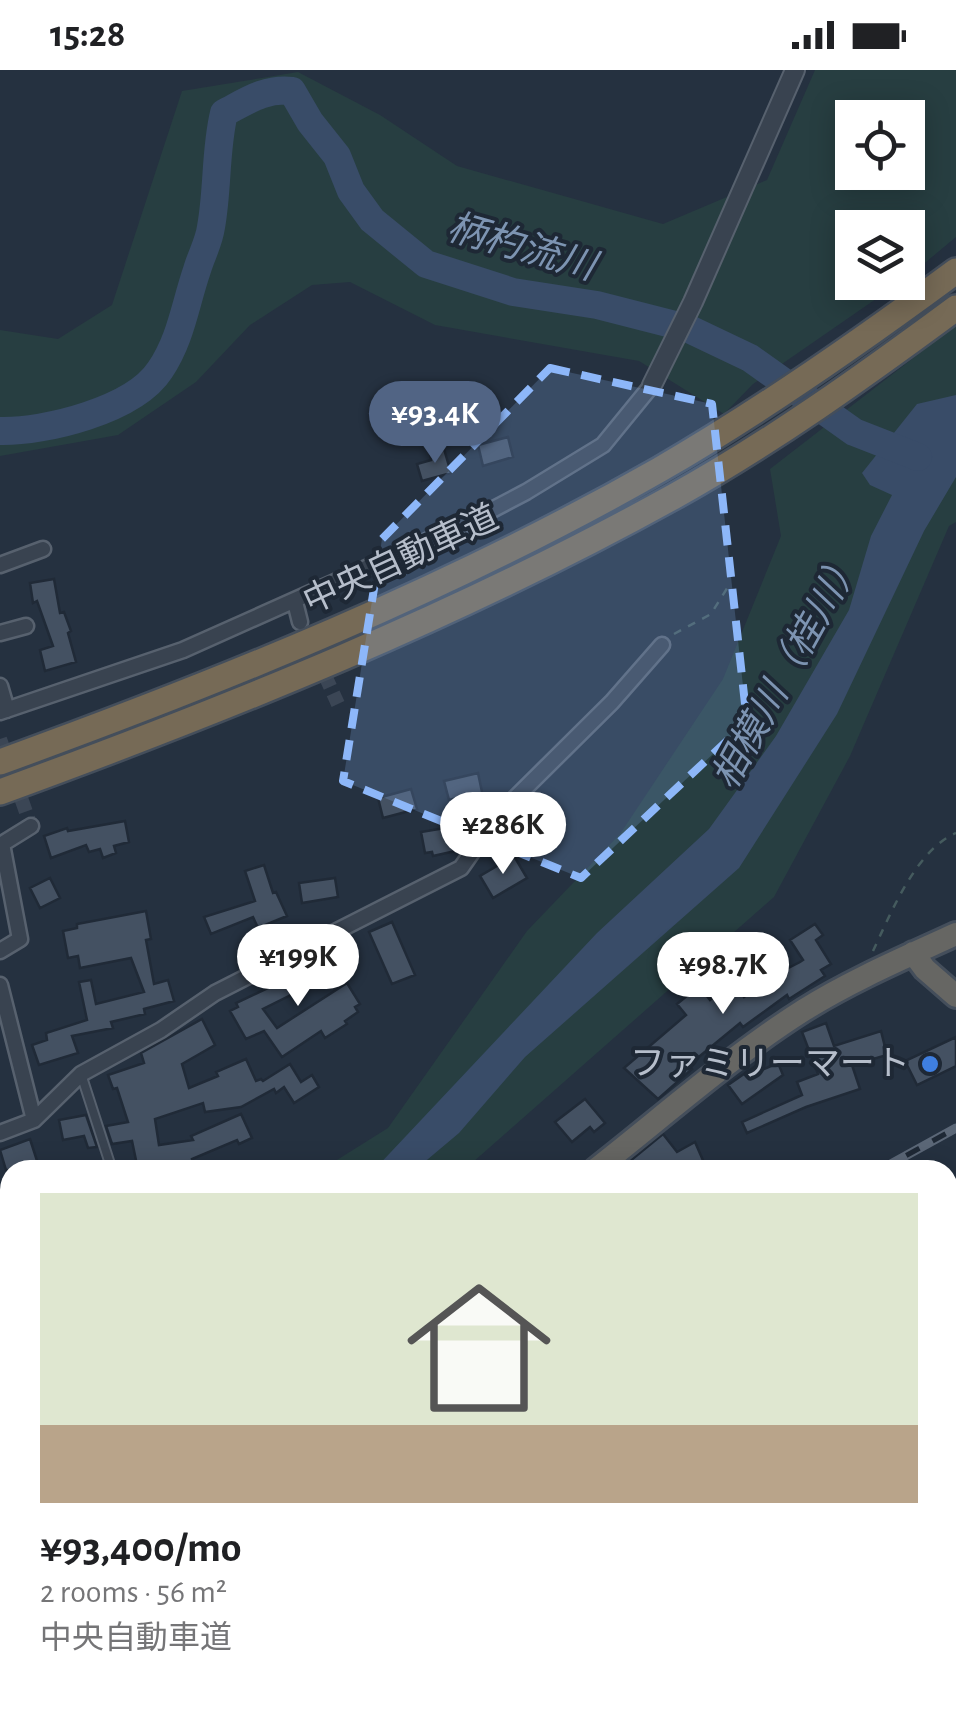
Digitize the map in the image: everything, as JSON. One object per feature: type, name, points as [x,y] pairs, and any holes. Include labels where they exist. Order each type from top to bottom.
[{"type":"highway","name":"中央自動車道","points":[[0,762],[142,710],[416,595],[571,518],[729,428],[804,380],[956,271]]},
{"type":"highway","name":"中央自動車道","points":[[0,792],[282,685],[583,544],[751,451],[956,308]]},
{"type":"highway","points":[[608,1160],[789,1020],[871,972],[956,934]]},
{"type":"highway","points":[[914,953],[937,982],[956,996]]},
{"type":"street","points":[[0,686],[4,711],[183,650],[295,602],[526,492],[603,445],[652,384],[693,302],[794,70]]},
{"type":"street","points":[[0,565],[43,548]]},
{"type":"street","points":[[295,602],[300,622]]},
{"type":"street","points":[[0,633],[26,626]]},
{"type":"street","points":[[0,1133],[34,1120],[81,1074],[161,1030],[214,993],[461,868],[498,815],[612,702],[662,645]]},
{"type":"street","points":[[0,951],[20,939],[2,844],[30,826]]},
{"type":"street","points":[[0,985],[34,1120]]},
{"type":"lane","points":[[81,1074],[109,1160]]},
{"type":"path","points":[[662,645],[679,629],[711,614],[731,582]]},
{"type":"path","points":[[871,972],[872,951],[905,885],[942,839],[956,833]]},
{"type":"highlighted area","points":[[550,368],[712,404],[747,722],[581,878],[343,781],[382,539]]},
{"type":"green space","points":[[815,70],[956,70],[956,237],[925,263],[925,210],[835,210],[835,300],[874,300],[753,384],[724,414],[639,361],[435,325],[350,282],[312,285],[250,325],[196,382],[118,435],[0,456],[0,330],[58,339],[112,305],[182,91],[298,72],[380,115],[457,166],[663,224],[767,180]]},
{"type":"green space","points":[[956,325],[956,522],[949,526],[850,756],[774,897],[475,1160],[337,1160],[388,1128],[527,931],[620,834],[723,679],[781,536],[770,469]]},
{"type":"water","points":[[956,395],[956,477],[924,531],[837,714],[739,868],[525,1057],[459,1133],[427,1160],[383,1160],[597,933],[709,829],[776,736],[849,610],[871,536],[892,495],[870,485],[862,473],[917,404]]},
{"type":"building","points":[[508,437],[513,457],[483,466],[478,445]]},
{"type":"building","points":[[444,449],[451,473],[422,481],[417,464],[431,460],[430,453]]},
{"type":"building","points":[[54,579],[60,613],[64,612],[71,631],[68,633],[76,662],[45,671],[40,650],[53,646],[37,601],[33,603],[30,583]]},
{"type":"building","points":[[478,773],[482,792],[449,800],[444,781]]},
{"type":"building","points":[[411,789],[417,809],[383,818],[378,798]]},
{"type":"building","points":[[125,821],[129,842],[114,846],[116,853],[103,858],[100,849],[89,852],[86,845],[51,858],[44,836],[67,828],[68,831]]},
{"type":"building","points":[[457,826],[460,850],[433,856],[432,852],[425,853],[421,832]]},
{"type":"building","points":[[514,856],[527,878],[493,898],[480,876]]},
{"type":"building","points":[[264,865],[273,893],[276,892],[287,916],[258,928],[253,917],[211,934],[204,917],[255,901],[245,871]]},
{"type":"building","points":[[50,878],[60,898],[40,908],[30,888]]},
{"type":"building","points":[[335,878],[338,897],[302,903],[299,883]]},
{"type":"building","points":[[146,911],[151,939],[146,940],[154,984],[168,980],[174,1001],[144,1009],[145,1014],[111,1022],[113,1028],[72,1036],[78,1053],[39,1065],[32,1045],[47,1040],[46,1033],[87,1020],[79,982],[91,980],[96,1004],[144,992],[131,958],[80,968],[78,956],[68,958],[63,931],[77,928],[77,924]]},
{"type":"building","points":[[392,922],[415,975],[392,984],[369,932]]},
{"type":"building","points":[[815,924],[823,935],[816,940],[831,964],[821,970],[825,976],[789,999],[787,995],[743,1027],[740,1023],[689,1065],[692,1069],[658,1099],[624,1068],[686,1015],[677,1004],[699,986],[710,1000],[732,982],[744,997],[803,960],[790,940]]},
{"type":"building","points":[[340,954],[347,967],[263,1009],[277,1028],[347,983],[360,1004],[355,1007],[358,1012],[345,1021],[347,1024],[325,1038],[321,1031],[282,1057],[264,1031],[246,1039],[230,1011],[238,1007],[236,1003]]},
{"type":"building","points":[[202,1019],[215,1045],[182,1064],[189,1088],[246,1059],[256,1081],[263,1081],[290,1064],[301,1082],[312,1075],[319,1087],[294,1103],[284,1087],[241,1107],[205,1112],[203,1103],[155,1119],[159,1145],[193,1140],[191,1136],[241,1114],[252,1138],[239,1144],[237,1140],[192,1160],[136,1160],[132,1141],[112,1144],[106,1126],[128,1122],[117,1088],[113,1089],[108,1075],[144,1063],[141,1053]]},
{"type":"building","points":[[826,1023],[834,1046],[881,1031],[887,1055],[852,1065],[860,1089],[747,1133],[742,1122],[802,1095],[797,1082],[818,1074],[802,1032]]},
{"type":"building","name":"ファミリーマート","points":[[956,1037],[956,1066],[917,1085],[905,1061]]},
{"type":"building","points":[[778,1063],[783,1075],[742,1104],[728,1085],[754,1067],[757,1072]]},
{"type":"building","points":[[585,1099],[605,1123],[594,1132],[590,1127],[572,1142],[555,1122]]},
{"type":"building","points":[[86,1115],[97,1147],[88,1148],[84,1136],[63,1140],[59,1120]]},
{"type":"building","points":[[663,1134],[677,1152],[695,1142],[703,1160],[631,1160]]},
{"type":"building","points":[[30,1139],[37,1160],[3,1160],[0,1150]]},
{"type":"waterway","name":"柄杓流川","points":[[0,431],[40,428],[87,416],[130,397],[148,384],[160,370],[178,334],[210,233],[224,113],[256,96],[292,91],[337,156],[351,191],[372,220],[426,264],[513,292],[597,305],[687,328],[750,358],[854,432],[918,457]]},
{"type":"tunnel","points":[[307,636],[338,704]]},
{"type":"tunnel","points":[[0,739],[31,826]]},
{"type":"railway","points":[[898,1160],[956,1128]]},
{"type":"place","name":"ファミリーマート","points":[[930,1064]]},
{"type":"water label","name":"相模川（桂川）","points":[[788,670]]}]
